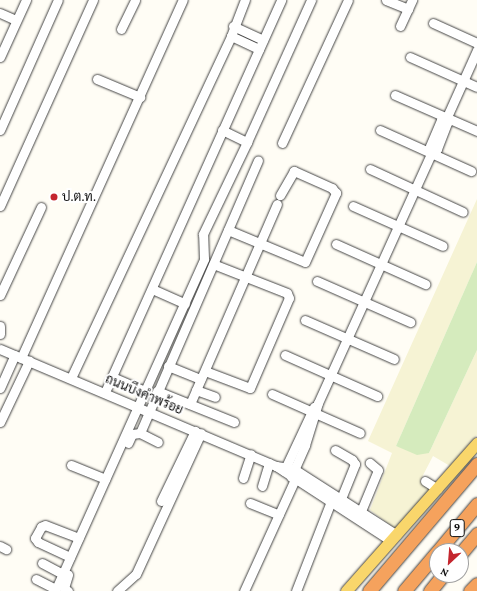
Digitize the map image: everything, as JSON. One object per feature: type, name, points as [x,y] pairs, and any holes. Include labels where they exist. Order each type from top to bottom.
[{"type":"highway","points":[[369,591],[477,464]]},
{"type":"highway","name":"9","points":[[444,543],[477,504]]},
{"type":"highway","name":"9","points":[[469,544],[477,534]]},
{"type":"highway","name":"9","points":[[404,591],[429,561]]},
{"type":"highway","points":[[430,591],[436,583]]},
{"type":"highway","points":[[471,591],[477,584]]},
{"type":"main road","points":[[346,591],[438,489],[477,443]]},
{"type":"street","points":[[0,57],[26,0]]},
{"type":"street","points":[[0,130],[58,0]]},
{"type":"street","points":[[0,206],[93,0]]},
{"type":"street","points":[[121,29],[134,0]]},
{"type":"street","points":[[0,422],[21,358],[183,0]]},
{"type":"street","points":[[71,378],[231,36],[233,26],[245,0]]},
{"type":"street","points":[[105,392],[281,0]]},
{"type":"street","points":[[36,578],[56,590],[204,259],[203,234],[248,142],[311,0]]},
{"type":"street","points":[[282,143],[348,0]]},
{"type":"street","points":[[386,0],[408,9]]},
{"type":"street","points":[[400,26],[412,0]]},
{"type":"street","points":[[0,13],[16,20]]},
{"type":"street","points":[[433,24],[477,43]]},
{"type":"street","points":[[233,26],[261,44]]},
{"type":"street","points":[[231,36],[261,44]]},
{"type":"street","points":[[262,486],[285,470],[301,444],[313,412],[431,153],[430,146],[441,120],[446,118],[477,50]]},
{"type":"street","points":[[410,57],[477,88]]},
{"type":"street","points":[[97,79],[140,97]]},
{"type":"street","points":[[395,95],[477,131]]},
{"type":"street","points":[[222,130],[248,142]]},
{"type":"street","points":[[380,130],[471,172]]},
{"type":"street","points":[[140,433],[258,160]]},
{"type":"street","points":[[370,169],[463,212]]},
{"type":"street","points":[[190,404],[261,245],[279,199],[294,171],[332,188],[336,193],[336,198],[305,262],[261,245],[228,230]]},
{"type":"street","points":[[353,206],[443,246]]},
{"type":"street","points":[[0,295],[41,207]]},
{"type":"street","points":[[336,244],[425,284]]},
{"type":"street","points":[[168,366],[246,388],[252,384],[289,298],[287,293],[247,276],[213,264]]},
{"type":"street","points":[[317,281],[410,322]]},
{"type":"street","points":[[152,289],[185,304]]},
{"type":"street","points":[[305,320],[394,359]]},
{"type":"street","points":[[0,326],[0,334]]},
{"type":"street","name":"ถนนบึงคำพร้อย","points":[[0,349],[138,406],[285,470],[341,498],[361,511],[394,538]]},
{"type":"street","points":[[285,355],[377,396]]},
{"type":"street","points":[[0,388],[21,358]]},
{"type":"street","points":[[112,377],[145,391]]},
{"type":"street","points":[[196,390],[215,397]]},
{"type":"street","points":[[157,391],[234,422]]},
{"type":"street","points":[[272,394],[360,433]]},
{"type":"street","points":[[161,501],[198,432]]},
{"type":"street","points":[[117,591],[136,574],[198,432]]},
{"type":"street","points":[[68,591],[64,585],[132,434],[140,433],[158,442]]},
{"type":"street","points":[[335,450],[355,463],[341,498]]},
{"type":"street","points":[[243,478],[251,454]]},
{"type":"street","points":[[361,511],[378,470],[370,463]]},
{"type":"street","points":[[71,465],[106,479]]},
{"type":"street","points":[[244,591],[279,515],[285,470]]},
{"type":"street","name":"ถนนบึงคำพร้อย","points":[[285,470],[331,501],[394,538]]},
{"type":"street","points":[[425,481],[438,489]]},
{"type":"street","points":[[296,591],[331,501]]},
{"type":"street","points":[[250,503],[279,515]]},
{"type":"street","points":[[70,557],[38,542],[35,538],[41,527],[45,525],[79,538]]},
{"type":"street","points":[[42,563],[63,574]]},
{"type":"shaded area","points":[[477,199],[477,262],[396,446],[429,453],[477,350],[477,435],[450,466],[433,456],[420,481],[432,490],[397,530],[370,510],[392,453],[368,441]]},
{"type":"green space","points":[[477,262],[477,350],[429,453],[417,455],[396,446]]},
{"type":"place","name":"ป.ต.ท.","points":[[54,197]]}]
